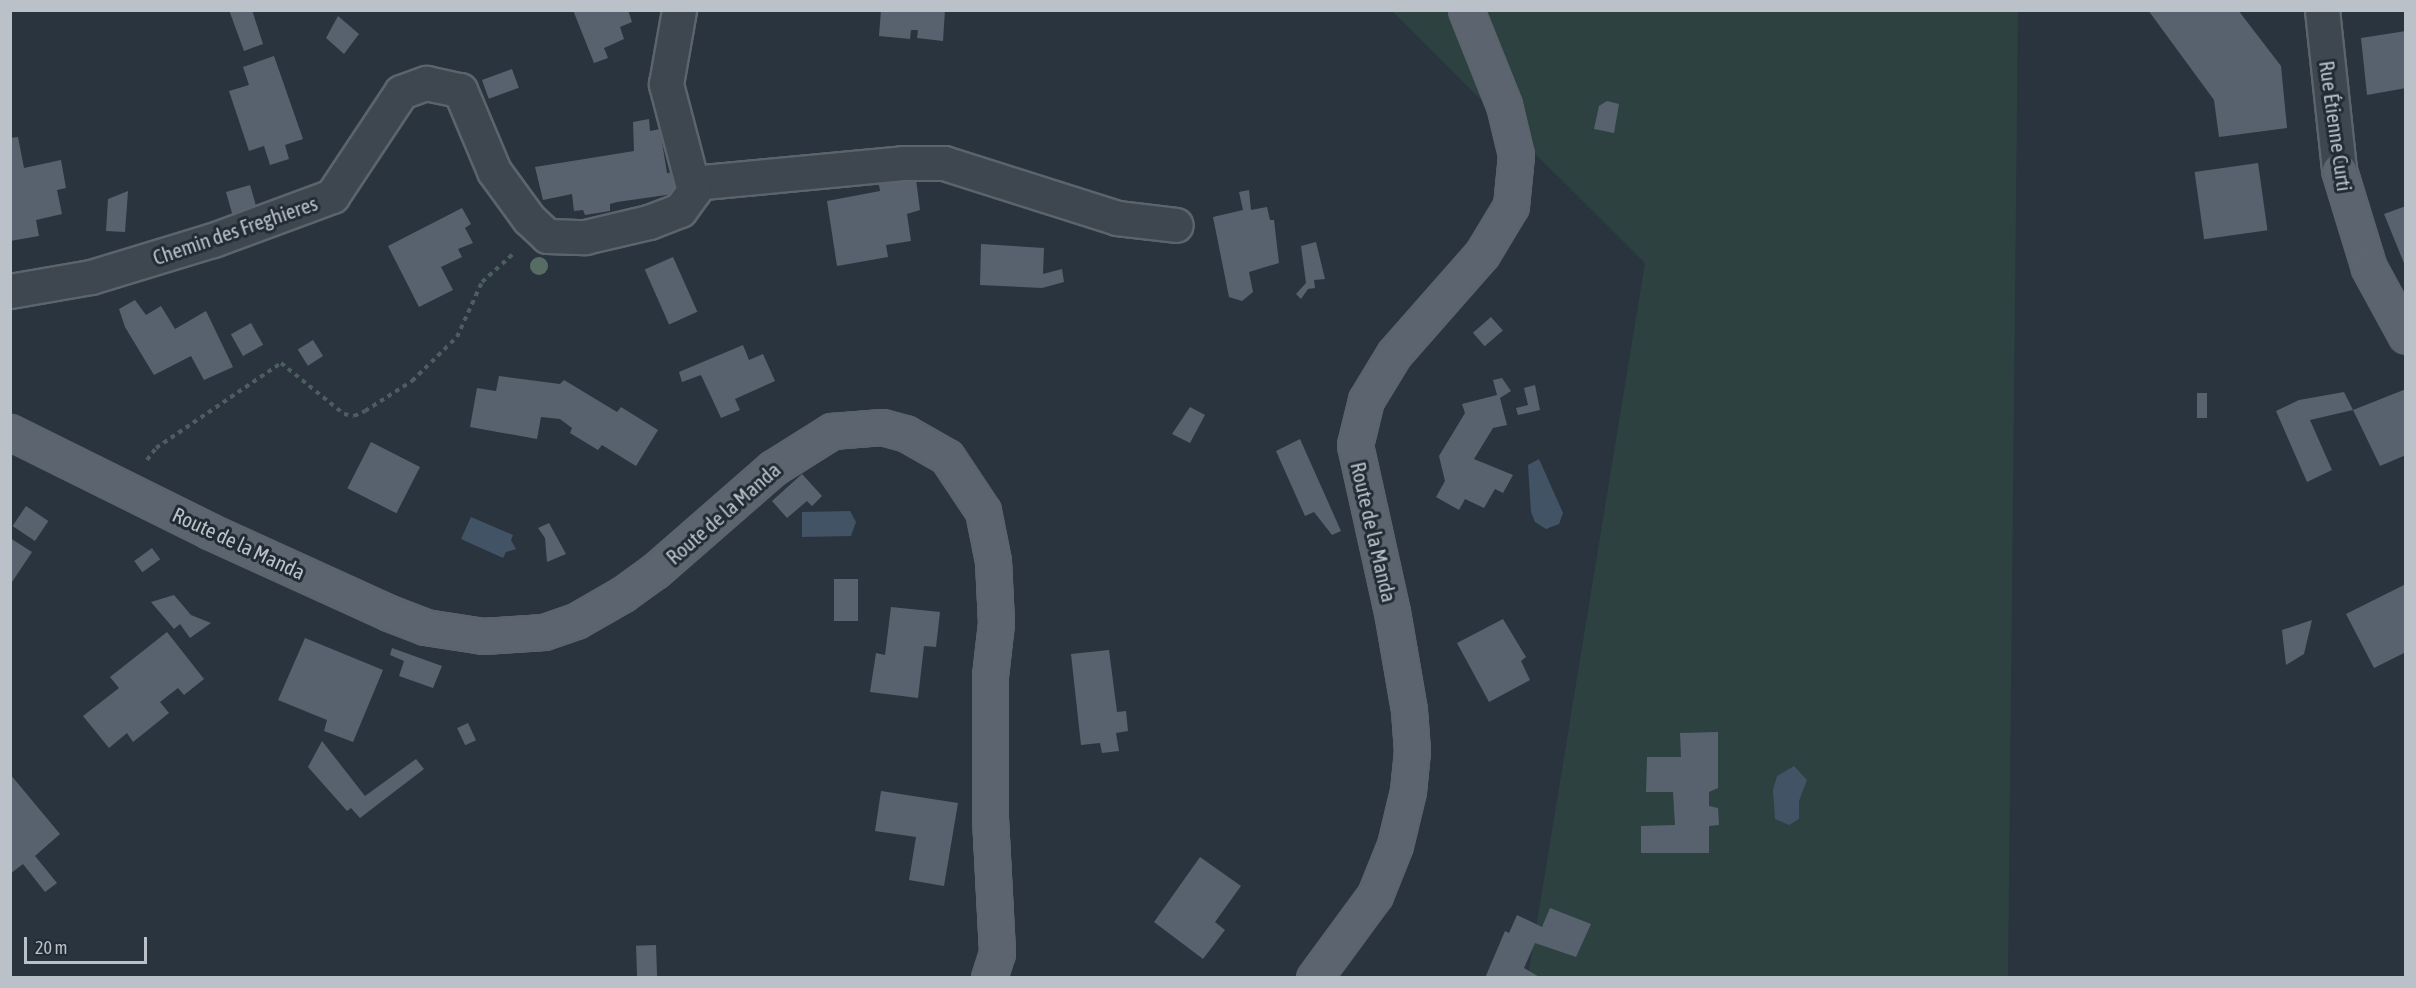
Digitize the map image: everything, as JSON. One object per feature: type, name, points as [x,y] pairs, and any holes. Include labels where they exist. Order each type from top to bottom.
[{"type":"main road","name":"Route de la Manda","points":[[1314,978],[1375,895],[1395,845],[1408,790],[1412,751],[1409,710],[1392,612],[1355,445],[1366,400],[1394,354],[1482,254],[1511,206],[1516,154],[1504,105],[1466,10]]},
{"type":"main road","name":"Rue Étienne Curti","points":[[2339,170],[2369,267],[2406,336]]},
{"type":"main road","name":"Route de la Manda","points":[[10,432],[127,487],[209,531],[425,627],[483,636],[544,632],[576,621],[623,594],[656,571],[773,468],[831,431],[882,427],[905,432],[946,457],[977,502],[983,511],[993,561],[996,624],[990,676],[990,818],[997,953],[988,978]]},
{"type":"street","points":[[547,236],[585,237],[650,222],[680,210],[694,190],[666,84],[679,10]]},
{"type":"street","name":"Rue Étienne Curti","points":[[2322,10],[2339,170]]},
{"type":"street","name":"Chemin des Freghieres","points":[[10,291],[91,277],[213,240],[332,196],[401,92],[426,83],[460,90],[494,171],[529,219],[547,236]]},
{"type":"street","points":[[693,183],[903,163],[944,163],[1118,218],[1176,225]]},
{"type":"path","points":[[127,487],[156,448],[281,363],[344,414],[354,416],[365,411],[412,381],[457,337],[482,282],[508,256],[547,236]]},
{"type":"green space","points":[[1392,11],[2018,11],[2008,977],[1528,977],[1645,263]]},
{"type":"water","points":[[1539,459],[1563,513],[1559,524],[1546,529],[1535,522],[1531,512],[1528,465]]},
{"type":"water","points":[[850,511],[856,522],[851,536],[802,537],[802,512]]},
{"type":"water","points":[[471,517],[513,535],[511,540],[516,549],[506,552],[503,558],[461,539]]},
{"type":"water","points":[[1794,766],[1807,780],[1799,801],[1799,819],[1789,825],[1775,819],[1773,790],[1777,776]]},
{"type":"building","points":[[229,10],[252,10],[263,44],[244,51]]},
{"type":"building","points":[[573,10],[628,10],[632,22],[620,27],[624,39],[604,48],[608,58],[594,63]]},
{"type":"building","points":[[881,10],[945,10],[943,41],[917,38],[918,30],[911,30],[910,39],[879,36]]},
{"type":"building","points":[[2148,10],[2238,10],[2281,66],[2287,128],[2219,137],[2214,100]]},
{"type":"building","points":[[338,16],[359,34],[344,54],[326,38]]},
{"type":"building","points":[[2406,31],[2406,88],[2367,95],[2361,38]]},
{"type":"building","points":[[274,56],[303,139],[285,145],[289,159],[270,165],[264,146],[249,151],[229,91],[249,85],[243,67]]},
{"type":"building","points":[[512,69],[519,88],[489,99],[482,80]]},
{"type":"building","points":[[1607,101],[1619,104],[1614,133],[1594,129],[1599,106]]},
{"type":"building","points":[[649,119],[650,131],[660,129],[667,173],[677,172],[680,193],[617,202],[610,204],[610,211],[585,215],[583,210],[574,211],[572,194],[543,200],[535,167],[634,151],[633,122]]},
{"type":"building","points":[[18,137],[24,168],[61,160],[66,188],[57,190],[62,214],[36,220],[39,236],[10,241],[10,138]]},
{"type":"building","points":[[2258,163],[2267,230],[2204,239],[2195,172]]},
{"type":"building","points":[[915,172],[920,210],[907,214],[911,241],[886,245],[888,257],[837,266],[827,201],[880,191],[878,179]]},
{"type":"building","points":[[250,185],[257,209],[233,216],[226,192]]},
{"type":"building","points":[[1249,190],[1251,210],[1267,207],[1270,220],[1274,220],[1279,263],[1249,272],[1253,292],[1242,301],[1229,297],[1213,217],[1243,210],[1239,192]]},
{"type":"building","points":[[128,191],[125,232],[106,231],[108,199]]},
{"type":"building","points":[[2406,206],[2406,268],[2384,214]]},
{"type":"building","points":[[462,208],[471,224],[465,228],[473,243],[458,249],[462,257],[441,267],[453,290],[419,307],[388,246]]},
{"type":"building","points":[[1316,242],[1325,279],[1314,280],[1315,288],[1308,289],[1301,299],[1296,294],[1306,283],[1301,246]]},
{"type":"building","points":[[981,244],[1044,248],[1043,274],[1062,269],[1064,282],[1042,288],[980,285]]},
{"type":"building","points":[[673,257],[697,312],[669,324],[645,270]]},
{"type":"building","points":[[135,300],[146,315],[161,306],[175,329],[206,311],[233,367],[204,380],[191,356],[154,375],[125,327],[119,309]]},
{"type":"building","points":[[1491,317],[1503,331],[1485,346],[1473,333]]},
{"type":"building","points":[[251,323],[263,345],[243,356],[231,334]]},
{"type":"building","points":[[313,340],[323,356],[308,366],[298,350]]},
{"type":"building","points":[[743,345],[749,360],[763,354],[775,381],[735,399],[740,410],[721,418],[701,375],[682,382],[679,372]]},
{"type":"building","points":[[499,376],[560,384],[564,380],[617,412],[621,407],[658,430],[636,466],[602,445],[598,450],[570,433],[572,428],[560,419],[541,417],[537,439],[470,427],[477,388],[496,391]]},
{"type":"building","points":[[1502,378],[1511,391],[1500,398],[1507,425],[1493,428],[1474,459],[1513,475],[1503,493],[1495,489],[1484,508],[1465,499],[1459,510],[1436,497],[1445,481],[1439,456],[1465,413],[1462,404],[1497,395],[1493,380]]},
{"type":"building","points":[[1535,385],[1540,410],[1518,415],[1516,408],[1528,405],[1524,388]]},
{"type":"building","points":[[2406,389],[2406,455],[2380,466],[2353,410]]},
{"type":"building","points":[[2344,392],[2353,410],[2310,420],[2332,470],[2307,482],[2276,411],[2299,400]]},
{"type":"building","points":[[2197,393],[2207,393],[2207,418],[2197,418]]},
{"type":"building","points":[[1190,407],[1205,415],[1190,443],[1172,434]]},
{"type":"building","points":[[1300,439],[1341,531],[1332,535],[1314,512],[1305,516],[1276,451]]},
{"type":"building","points":[[371,442],[420,467],[396,513],[347,488]]},
{"type":"building","points":[[802,474],[822,496],[812,506],[807,501],[787,518],[772,501]]},
{"type":"building","points":[[26,506],[48,521],[35,541],[13,526]]},
{"type":"building","points":[[549,523],[566,554],[547,562],[545,538],[538,528]]},
{"type":"building","points":[[10,538],[32,552],[10,585]]},
{"type":"building","points":[[152,548],[160,559],[142,572],[134,561]]},
{"type":"building","points":[[834,579],[858,579],[858,621],[834,621]]},
{"type":"building","points":[[2406,584],[2406,652],[2374,668],[2346,614]]},
{"type":"building","points":[[174,595],[191,615],[211,623],[190,638],[180,624],[174,629],[151,602]]},
{"type":"building","points":[[891,607],[940,612],[936,647],[924,646],[918,698],[870,692],[876,653],[885,655]]},
{"type":"building","points":[[1503,619],[1526,657],[1521,661],[1530,680],[1489,702],[1457,643]]},
{"type":"building","points":[[2312,620],[2304,654],[2286,665],[2282,630]]},
{"type":"building","points":[[167,632],[204,679],[184,695],[178,688],[160,702],[169,713],[133,742],[127,733],[109,748],[83,716],[119,688],[110,677]]},
{"type":"building","points":[[305,638],[383,670],[353,742],[324,731],[327,720],[278,700]]},
{"type":"building","points":[[392,648],[442,666],[433,688],[399,676],[404,661],[390,655]]},
{"type":"building","points":[[1109,650],[1117,712],[1126,711],[1128,731],[1116,733],[1119,751],[1102,753],[1100,743],[1081,745],[1071,654]]},
{"type":"building","points":[[468,723],[476,740],[465,745],[457,728]]},
{"type":"building","points":[[1718,732],[1718,788],[1709,792],[1709,806],[1718,808],[1719,825],[1709,826],[1709,853],[1641,853],[1641,826],[1675,825],[1673,792],[1646,792],[1647,757],[1681,757],[1680,733]]},
{"type":"building","points":[[322,741],[365,796],[416,759],[424,769],[360,818],[351,808],[347,811],[308,767]]},
{"type":"building","points":[[10,774],[60,834],[35,856],[57,883],[45,892],[23,864],[10,874]]},
{"type":"building","points":[[881,791],[958,803],[944,886],[909,880],[916,837],[875,831]]},
{"type":"building","points":[[1200,857],[1241,886],[1215,922],[1225,930],[1203,959],[1154,922]]},
{"type":"building","points":[[1550,908],[1591,924],[1576,957],[1535,943],[1524,968],[1541,978],[1485,978],[1505,931],[1509,933],[1517,915],[1542,927]]},
{"type":"building","points":[[656,945],[657,978],[637,978],[636,946]]}]
